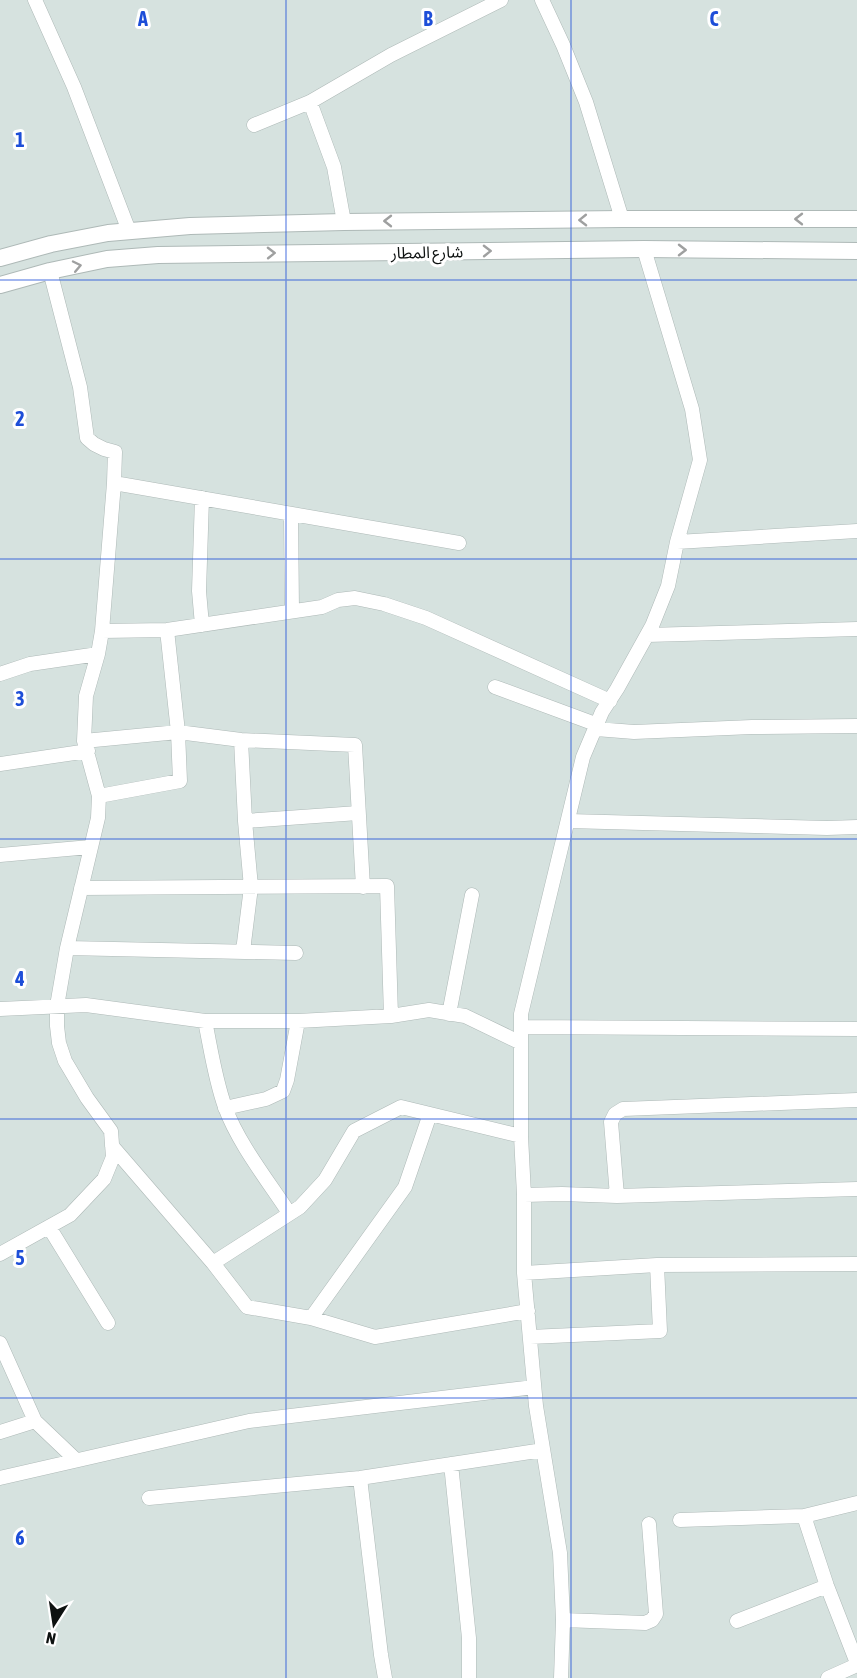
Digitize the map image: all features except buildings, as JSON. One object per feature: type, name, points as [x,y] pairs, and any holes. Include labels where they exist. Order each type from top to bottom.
[{"type":"main road","name":"شارع المطار","points":[[0,258],[51,244],[108,233],[190,226],[622,219],[857,219]]},
{"type":"main road","points":[[235,225],[231,243],[237,254]]},
{"type":"main road","points":[[190,226],[196,242],[192,255]]},
{"type":"main road","name":"شارع المطار","points":[[0,285],[51,271],[107,260],[158,255],[644,249],[857,251]]},
{"type":"street","points":[[35,0],[74,87],[129,231]]},
{"type":"street","points":[[254,125],[310,102],[392,55],[501,0]]},
{"type":"street","points":[[542,0],[586,102],[622,219]]},
{"type":"street","points":[[310,102],[334,167],[344,222]]},
{"type":"street","points":[[561,1678],[563,1620],[560,1553],[534,1387],[524,1273],[521,1014],[583,757],[602,712],[647,635],[668,586],[677,542],[700,460],[692,409],[644,249]]},
{"type":"street","points":[[0,1254],[70,1215],[104,1179],[113,1157],[111,1131],[87,1098],[65,1061],[59,1043],[57,1006],[67,948],[98,818],[99,796],[86,746],[86,696],[102,631],[115,452],[94,444],[87,438],[80,387],[51,271]]},
{"type":"street","points":[[114,483],[459,543]]},
{"type":"street","points":[[202,498],[199,591],[202,625]]},
{"type":"street","points":[[291,514],[292,611]]},
{"type":"street","points":[[677,542],[857,531]]},
{"type":"street","points":[[102,631],[167,630],[322,607],[338,600],[355,598],[384,604],[426,618],[610,701]]},
{"type":"street","points":[[99,796],[180,781],[178,732],[167,630]]},
{"type":"street","points":[[647,635],[857,630]]},
{"type":"street","points":[[0,674],[30,664],[98,654]]},
{"type":"street","points":[[495,687],[597,727],[634,732],[752,727],[857,726]]},
{"type":"street","points":[[0,764],[86,746],[178,732],[241,740],[355,745],[363,886]]},
{"type":"street","points":[[241,740],[251,887],[243,951]]},
{"type":"street","points":[[245,821],[358,813]]},
{"type":"street","points":[[568,821],[857,827]]},
{"type":"street","points":[[0,855],[90,848]]},
{"type":"street","points":[[81,888],[387,886],[391,1016]]},
{"type":"street","points":[[449,1014],[472,895]]},
{"type":"street","points":[[67,948],[296,952]]},
{"type":"street","points":[[0,1010],[86,1005],[205,1021],[298,1021],[391,1016],[429,1010],[465,1016],[521,1043]]},
{"type":"street","points":[[205,1021],[215,1076],[225,1108],[241,1139],[289,1213]]},
{"type":"street","points":[[225,1108],[266,1099],[283,1091],[298,1021]]},
{"type":"street","points":[[521,1027],[857,1029]]},
{"type":"street","points":[[617,1196],[611,1122],[615,1114],[623,1109],[857,1100]]},
{"type":"street","points":[[213,1263],[300,1207],[325,1180],[354,1131],[401,1107],[521,1136]]},
{"type":"street","points":[[311,1318],[405,1187],[430,1114]]},
{"type":"street","points":[[112,1146],[213,1263],[247,1307],[311,1318],[375,1337],[528,1311]]},
{"type":"street","points":[[524,1196],[562,1194],[617,1196],[857,1189]]},
{"type":"street","points":[[49,1227],[108,1323]]},
{"type":"street","points":[[524,1273],[657,1265],[857,1264]]},
{"type":"street","points":[[530,1338],[660,1331],[657,1265]]},
{"type":"street","points":[[0,1343],[35,1421],[76,1460]]},
{"type":"street","points":[[0,1478],[249,1421],[534,1387]]},
{"type":"street","points":[[0,1432],[35,1421]]},
{"type":"street","points":[[149,1498],[360,1478],[543,1450]]},
{"type":"street","points":[[451,1464],[469,1638],[469,1678]]},
{"type":"street","points":[[360,1478],[385,1678]]},
{"type":"street","points":[[680,1520],[804,1516],[857,1503]]},
{"type":"street","points":[[804,1516],[827,1586],[857,1664],[828,1678]]},
{"type":"street","points":[[563,1620],[645,1623],[652,1620],[656,1614],[650,1524]]},
{"type":"street","points":[[737,1622],[827,1586]]}]
